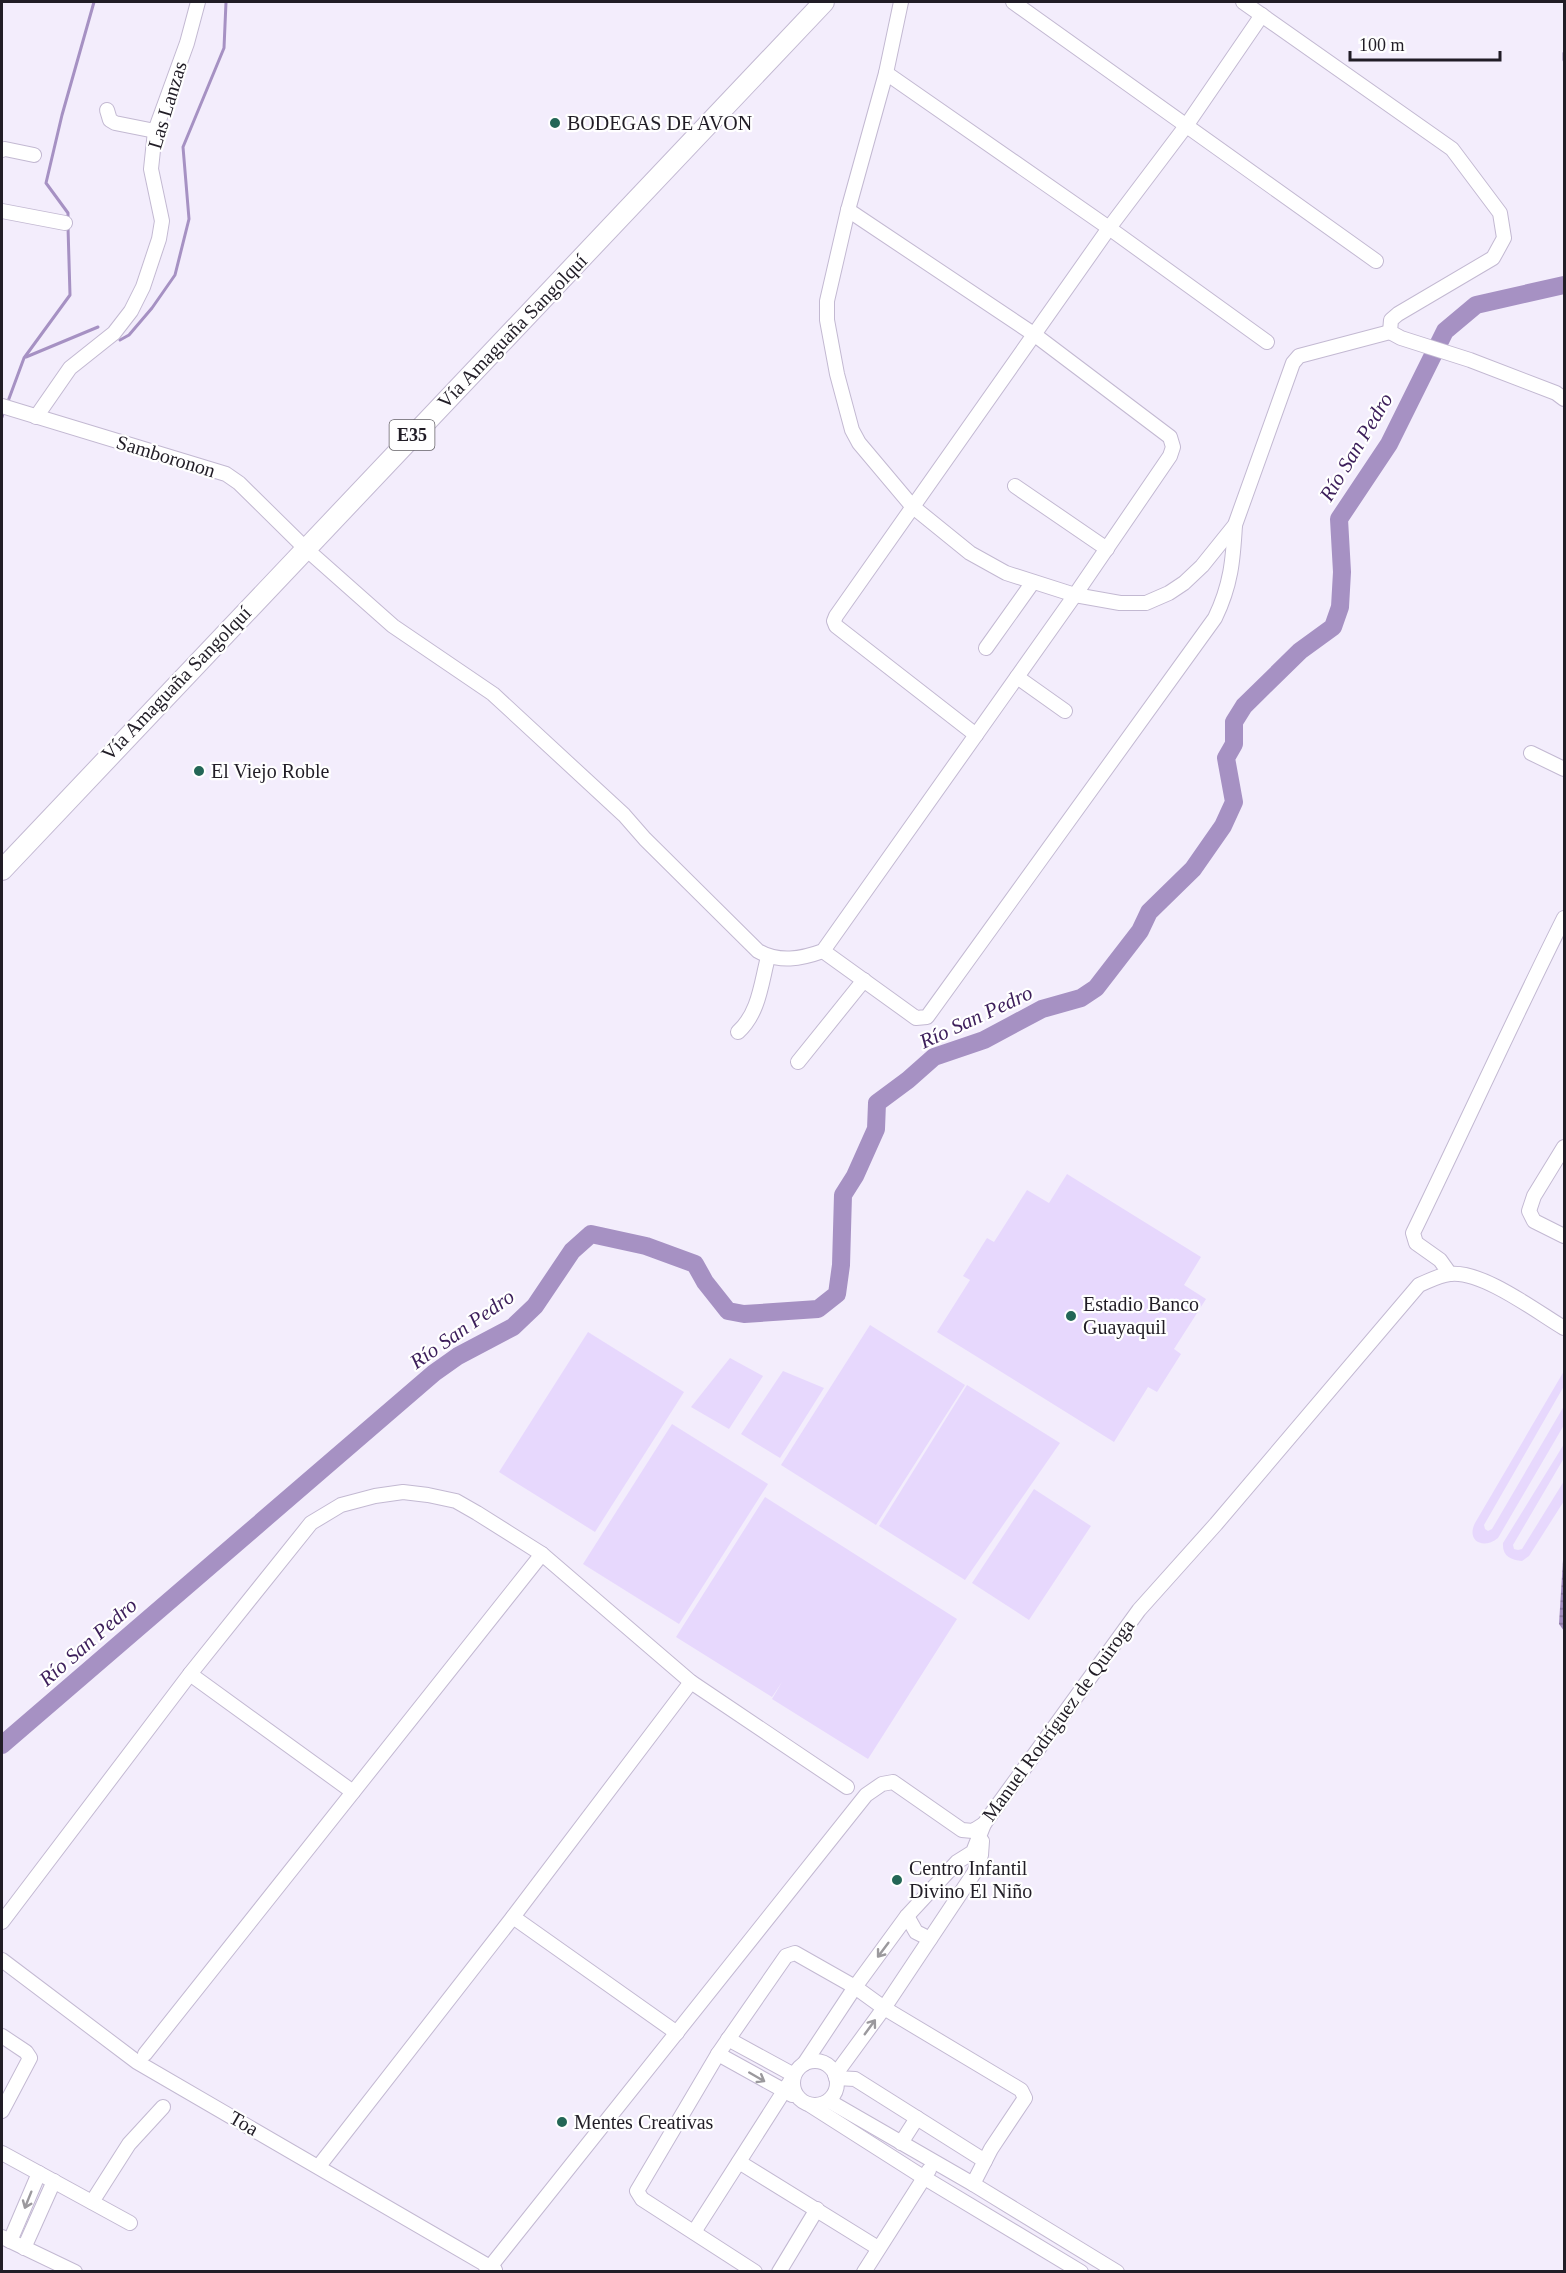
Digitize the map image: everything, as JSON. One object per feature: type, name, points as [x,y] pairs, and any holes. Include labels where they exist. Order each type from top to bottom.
[{"type":"highway","name":"Vía Amaguaña Sangolquí","points":[[2,870],[824,2]]},
{"type":"street","name":"Las Lanzas","points":[[31,416],[70,368],[114,333],[130,311],[143,287],[159,239],[162,220],[151,169],[155,131],[187,43],[198,2]]},
{"type":"street","points":[[901,2],[886,73],[848,210],[827,301],[827,320],[837,374],[852,430],[859,443],[912,506],[970,553],[1006,573],[1075,595],[1120,603],[1146,603],[1168,593],[1202,566],[1235,525]]},
{"type":"street","points":[[1013,2],[1376,261]]},
{"type":"street","points":[[1243,2],[1452,149],[1500,213],[1504,238],[1493,258],[1398,314],[1391,320],[1395,335]]},
{"type":"street","points":[[976,735],[836,626],[834,621],[912,506],[1109,228],[1186,126],[1262,15]]},
{"type":"street","points":[[886,73],[1109,228],[1267,342]]},
{"type":"street","points":[[107,110],[110,120],[115,123],[155,131]]},
{"type":"street","points":[[2,150],[34,155]]},
{"type":"street","points":[[738,1032],[748,1023],[755,1008],[768,957],[779,959],[805,957],[823,951],[1107,549],[1170,456],[1173,447],[1170,437],[1035,335],[848,210]]},
{"type":"street","points":[[2,211],[64,223]]},
{"type":"street","points":[[823,951],[916,1018],[927,1017],[1215,618],[1226,595],[1232,569],[1235,525],[1293,363],[1299,356],[1395,335],[1470,360],[1556,393],[1564,399]]},
{"type":"street","name":"Samboronon","points":[[2,406],[226,474],[239,483],[305,548],[393,626],[493,694],[610,801],[758,951],[768,957]]},
{"type":"street","points":[[1015,486],[1107,549]]},
{"type":"street","points":[[986,648],[1033,582]]},
{"type":"street","points":[[1017,678],[1065,711]]},
{"type":"street","points":[[1531,753],[1564,769]]},
{"type":"street","points":[[1564,918],[1413,1233],[1416,1243],[1440,1260],[1450,1274],[1467,1275],[1486,1281],[1564,1328]]},
{"type":"street","points":[[798,1062],[864,980]]},
{"type":"street","points":[[1564,1147],[1534,1196],[1529,1211],[1534,1221],[1564,1236]]},
{"type":"street","name":"Manuel Rodríguez de Quiroga","points":[[491,2270],[866,1795],[875,1788],[893,1782],[962,1830],[973,1831],[984,1824],[1139,1610],[1216,1524],[1419,1286],[1450,1274]]},
{"type":"street","points":[[2,1922],[190,1674],[311,1523],[341,1505],[375,1496],[403,1492],[456,1501],[542,1554],[691,1682],[847,1787]]},
{"type":"street","points":[[145,2054],[542,1554]]},
{"type":"street","points":[[190,1674],[353,1792]]},
{"type":"street","points":[[319,2166],[513,1917],[691,1682]]},
{"type":"street","points":[[694,2232],[855,1987],[907,1916],[957,1862],[973,1852],[984,1824]]},
{"type":"street","points":[[836,2077],[974,1873],[981,1855],[984,1824]]},
{"type":"street","points":[[907,1916],[916,1932],[930,1939]]},
{"type":"street","points":[[513,1917],[677,2033]]},
{"type":"street","points":[[755,2271],[642,2199],[638,2191],[718,2054],[786,1956],[790,1954],[799,1954],[1021,2090],[1025,2096],[1020,2108],[973,2184]]},
{"type":"street","name":"Toa","points":[[2,1960],[137,2062],[319,2166],[491,2270]]},
{"type":"street","points":[[2,2036],[26,2052],[30,2058],[2,2111]]},
{"type":"street","points":[[728,2039],[797,2072]]},
{"type":"street","points":[[718,2054],[784,2092],[797,2097],[923,2177],[1081,2271]]},
{"type":"street","points":[[797,2097],[794,2091],[797,2072],[810,2062],[822,2062],[832,2069],[836,2077],[836,2091],[829,2101],[810,2105]]},
{"type":"street","points":[[836,2077],[855,2079],[985,2162]]},
{"type":"street","points":[[829,2101],[993,2195],[1117,2271]]},
{"type":"street","points":[[92,2202],[129,2144],[163,2108]]},
{"type":"street","points":[[901,2143],[917,2118]]},
{"type":"street","points":[[2,2153],[130,2223]]},
{"type":"street","points":[[739,2162],[878,2248]]},
{"type":"street","points":[[864,2271],[923,2177],[935,2162]]},
{"type":"street","points":[[39,2173],[6,2239],[75,2271]]},
{"type":"street","points":[[24,2248],[54,2181]]},
{"type":"street","points":[[983,2213],[993,2195]]},
{"type":"street","points":[[779,2271],[817,2210]]},
{"type":"shaded area","name":"Estadio Banco Guayaquil","points":[[1067,1174],[1201,1257],[1184,1285],[1206,1299],[1174,1349],[1181,1354],[1157,1392],[1148,1387],[1114,1442],[937,1332],[970,1280],[963,1276],[987,1238],[994,1242],[1027,1190],[1049,1203]]},
{"type":"shaded area","points":[[870,1325],[965,1385],[876,1525],[781,1465]]},
{"type":"shaded area","points":[[588,1332],[684,1392],[595,1532],[499,1472]]},
{"type":"shaded area","points":[[730,1358],[763,1376],[729,1429],[691,1407]]},
{"type":"shaded area","points":[[783,1371],[824,1388],[780,1458],[741,1434]]},
{"type":"shaded area","points":[[1564,1371],[1564,1386],[1484,1525],[1485,1529],[1488,1531],[1492,1529],[1564,1406],[1564,1425],[1498,1538],[1487,1543],[1477,1542],[1473,1535],[1475,1523]]},
{"type":"shaded area","points":[[967,1385],[1060,1443],[965,1580],[879,1526]]},
{"type":"shaded area","points":[[672,1424],[768,1484],[679,1624],[583,1564]]},
{"type":"shaded area","points":[[1564,1444],[1564,1458],[1513,1545],[1514,1549],[1522,1549],[1564,1481],[1564,1501],[1529,1556],[1522,1561],[1514,1560],[1504,1551],[1503,1543]]},
{"type":"shaded area","points":[[1034,1489],[1091,1526],[1029,1620],[972,1583]]},
{"type":"shaded area","points":[[765,1497],[957,1619],[868,1759],[772,1699],[782,1682],[772,1697],[676,1637]]},
{"type":"shaded area","points":[[1564,1544],[1564,1631],[1559,1624]]},
{"type":"waterway","points":[[68,220],[68,213],[46,183],[62,115],[94,2]]},
{"type":"waterway","points":[[120,340],[129,335],[152,308],[175,275],[189,219],[183,147],[224,48],[226,2]]},
{"type":"waterway","points":[[1564,53],[1564,60]]},
{"type":"waterway","points":[[7,404],[24,358],[70,295],[68,227]]},
{"type":"waterway","name":"Río San Pedro","points":[[2,1745],[434,1373],[458,1356],[513,1327],[535,1306],[572,1251],[591,1234],[646,1246],[695,1264],[705,1282],[728,1311],[744,1314],[818,1309],[837,1294],[841,1265],[843,1195],[855,1176],[876,1129],[877,1103],[934,1057],[984,1040],[1042,1009],[1081,998],[1096,988],[1140,931],[1149,912],[1193,869],[1223,826],[1234,802],[1226,758],[1234,744],[1234,722],[1244,706],[1300,651],[1333,627],[1340,607],[1342,572],[1339,519],[1389,444],[1445,331],[1476,305],[1564,285]]},
{"type":"waterway","points":[[26,357],[98,327]]},
{"type":"waterway","points":[[2,417],[4,410]]},
{"type":"place","name":"BODEGAS DE AVON","points":[[555,123]]},
{"type":"place","name":"El Viejo Roble","points":[[199,771]]},
{"type":"place","name":"Estadio Banco Guayaquil","points":[[1071,1316]]},
{"type":"place","name":"Centro Infantil Divino El Niño","points":[[897,1880]]},
{"type":"place","name":"Mentes Creativas","points":[[562,2122]]}]
